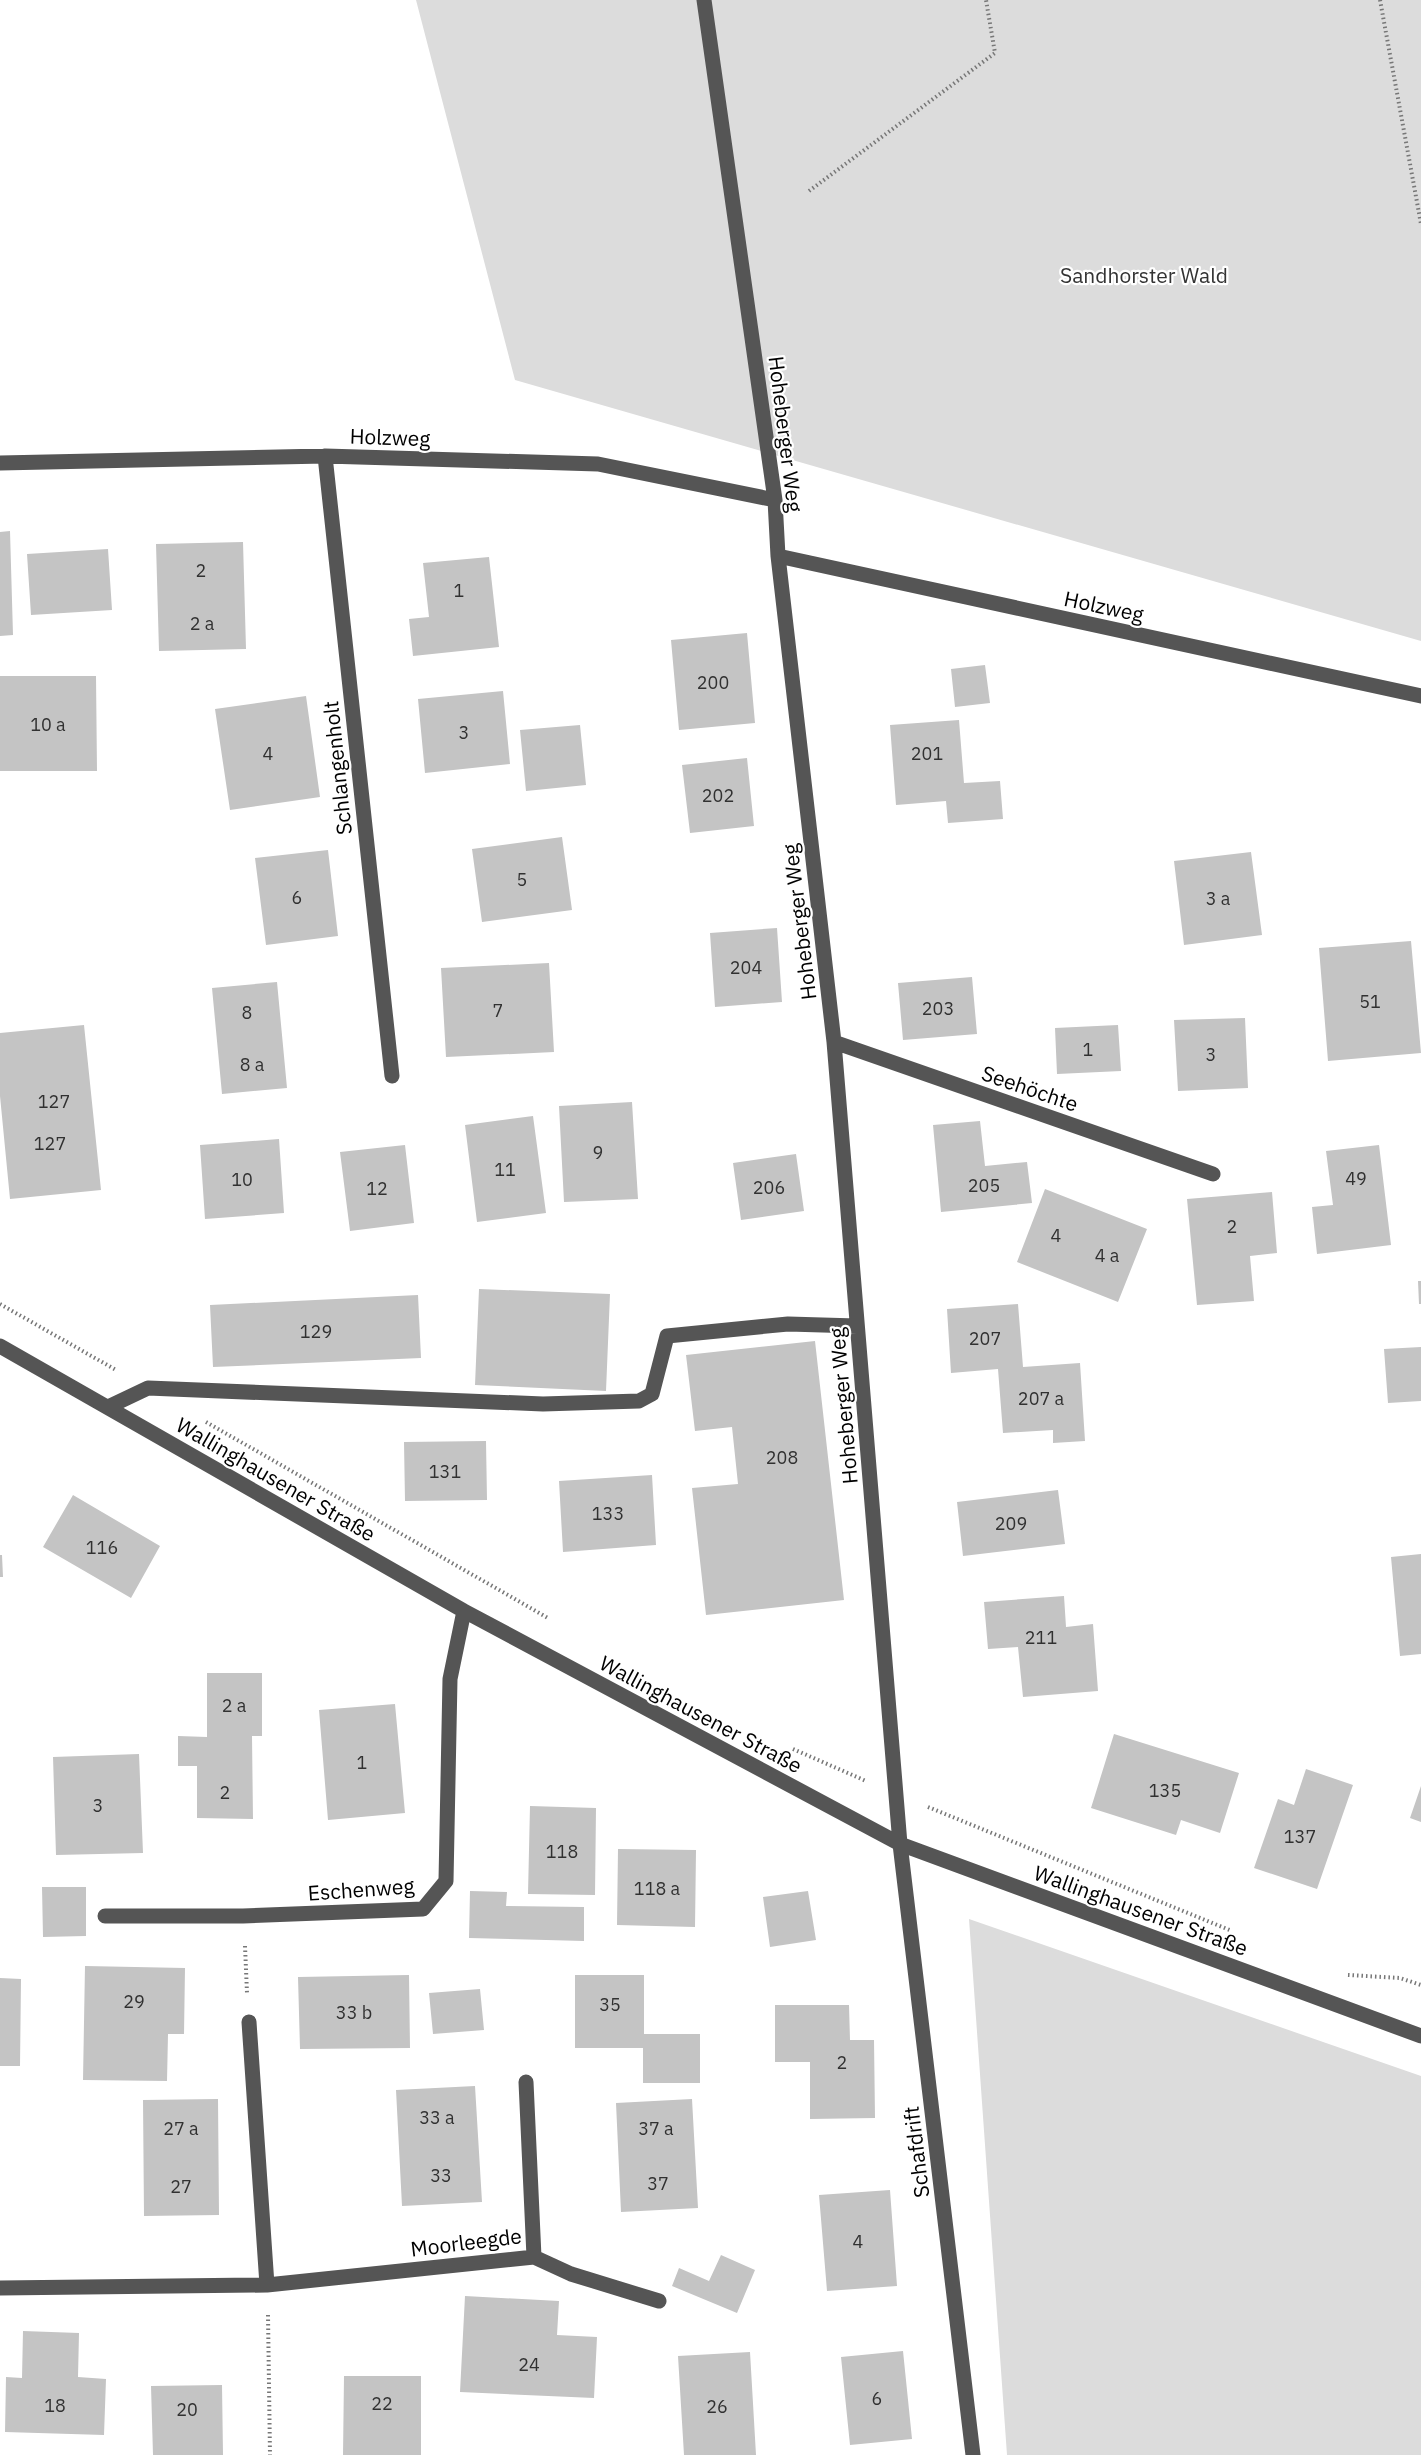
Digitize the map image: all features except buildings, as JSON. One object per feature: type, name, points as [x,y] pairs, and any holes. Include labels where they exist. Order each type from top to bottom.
[{"type":"street","name":"Hoheberger Weg","points":[[704,0],[775,500],[778,556],[834,1042],[900,1844]]},
{"type":"street","name":"Holzweg","points":[[0,463],[325,456],[598,464],[775,500]]},
{"type":"street","name":"Schlangenholt","points":[[325,456],[392,1076]]},
{"type":"street","name":"Holzweg","points":[[778,556],[1421,696]]},
{"type":"street","name":"Seehöchte","points":[[834,1042],[1213,1174]]},
{"type":"street","points":[[108,1407],[148,1388],[543,1404],[639,1401],[652,1394],[667,1336],[788,1324],[858,1326]]},
{"type":"street","name":"Wallinghausener Straße","points":[[0,1346],[464,1611],[900,1844],[1421,2036]]},
{"type":"street","name":"Eschenweg","points":[[105,1916],[243,1916],[423,1910],[446,1881],[450,1679],[464,1611]]},
{"type":"street","name":"Schafdrift","points":[[900,1844],[974,2455]]},
{"type":"street","points":[[249,2022],[267,2285]]},
{"type":"street","name":"Moorleegde","points":[[0,2288],[267,2285],[534,2256],[526,2082]]},
{"type":"street","points":[[534,2256],[572,2274],[659,2301]]},
{"type":"path","points":[[808,191],[995,53],[986,0]]},
{"type":"path","points":[[1380,0],[1421,224]]},
{"type":"path","points":[[0,1304],[148,1388]]},
{"type":"path","points":[[198,1418],[554,1622]]},
{"type":"path","points":[[791,1749],[1240,1935]]},
{"type":"path","points":[[243,1916],[249,2022]]},
{"type":"path","points":[[1338,1974],[1400,1978],[1421,1985]]},
{"type":"path","points":[[267,2285],[270,2455]]},
{"type":"green space","name":"Sandhorster Wald","points":[[416,0],[1421,0],[1421,641],[515,380]]},
{"type":"green space","points":[[969,1919],[1421,2076],[1421,2455],[1007,2455]]}]
